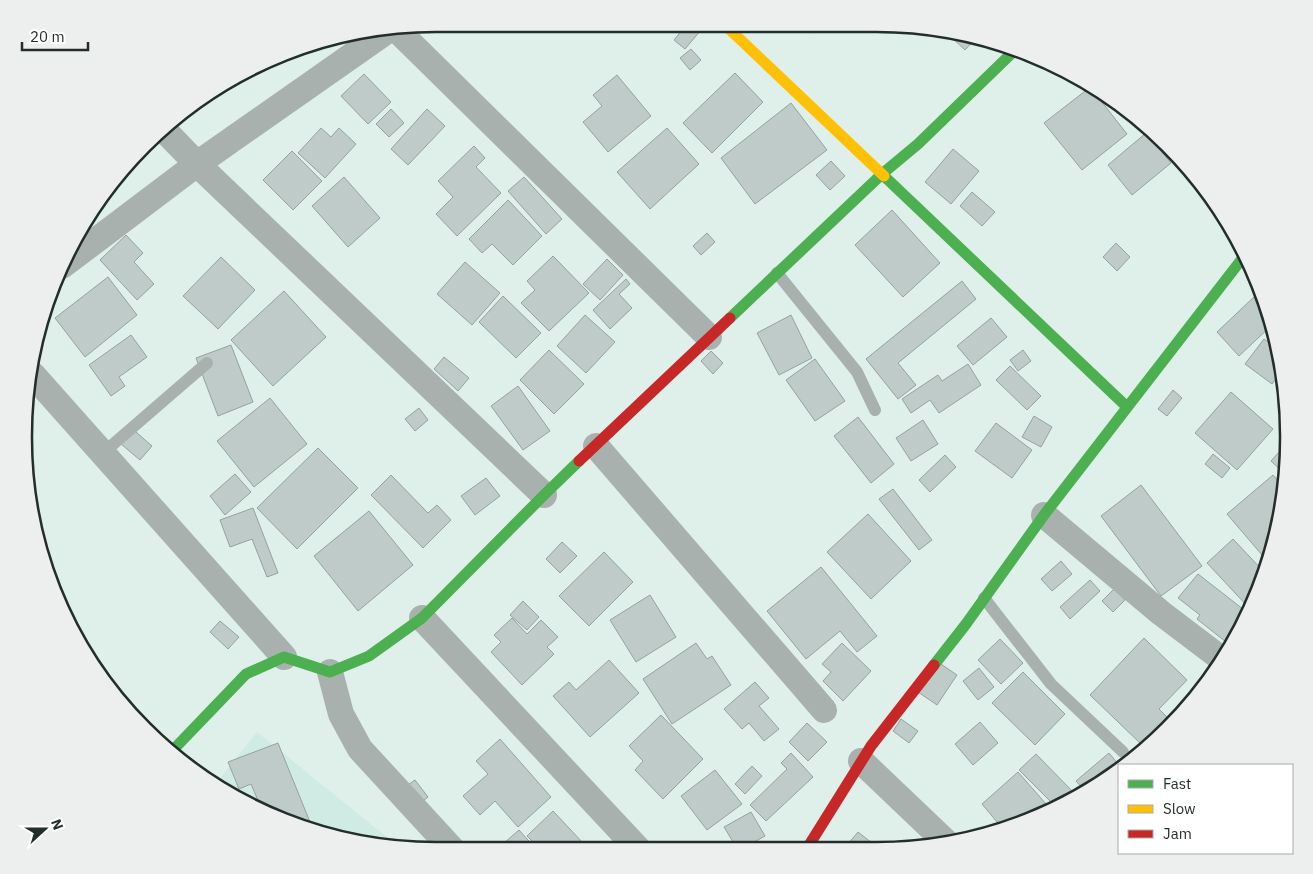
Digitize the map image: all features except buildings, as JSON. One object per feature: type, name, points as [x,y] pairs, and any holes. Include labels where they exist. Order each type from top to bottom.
[{"type":"street","points":[[732,32],[1127,407]]},
{"type":"street","points":[[401,34],[709,337]]},
{"type":"street","points":[[75,256],[197,164],[377,37]]},
{"type":"street","points":[[37,379],[284,657],[330,672],[369,656],[422,618],[544,495],[882,174],[918,144],[1010,55]]},
{"type":"street","points":[[168,134],[544,495]]},
{"type":"street","points":[[811,842],[871,746],[966,624],[1044,515],[1240,261]]},
{"type":"street","points":[[596,446],[824,710]]},
{"type":"street","points":[[1044,515],[1161,613],[1216,655]]},
{"type":"street","points":[[422,618],[632,842]]},
{"type":"street","points":[[177,746],[246,674],[284,657]]},
{"type":"street","points":[[330,672],[341,714],[360,749],[447,842]]},
{"type":"street","points":[[861,761],[940,836]]},
{"type":"lane","points":[[777,273],[857,372],[874,410]]},
{"type":"lane","points":[[103,453],[207,364]]},
{"type":"lane","points":[[984,598],[1051,684],[1123,752]]},
{"type":"shaded area","points":[[257,732],[389,839],[358,834],[307,820],[258,800],[220,778]]},
{"type":"traffic: fast","points":[[730,318],[882,174],[918,144],[1010,55]]},
{"type":"traffic: fast","points":[[884,176],[1127,407]]},
{"type":"traffic: fast","points":[[934,665],[966,624],[1044,515],[1240,261]]},
{"type":"traffic: fast","points":[[177,746],[246,674],[284,657],[330,672],[369,656],[422,618],[579,461]]},
{"type":"traffic: slow","points":[[732,32],[884,176]]},
{"type":"traffic: jam","points":[[579,461],[730,318]]},
{"type":"traffic: jam","points":[[811,842],[871,746],[934,665]]}]
